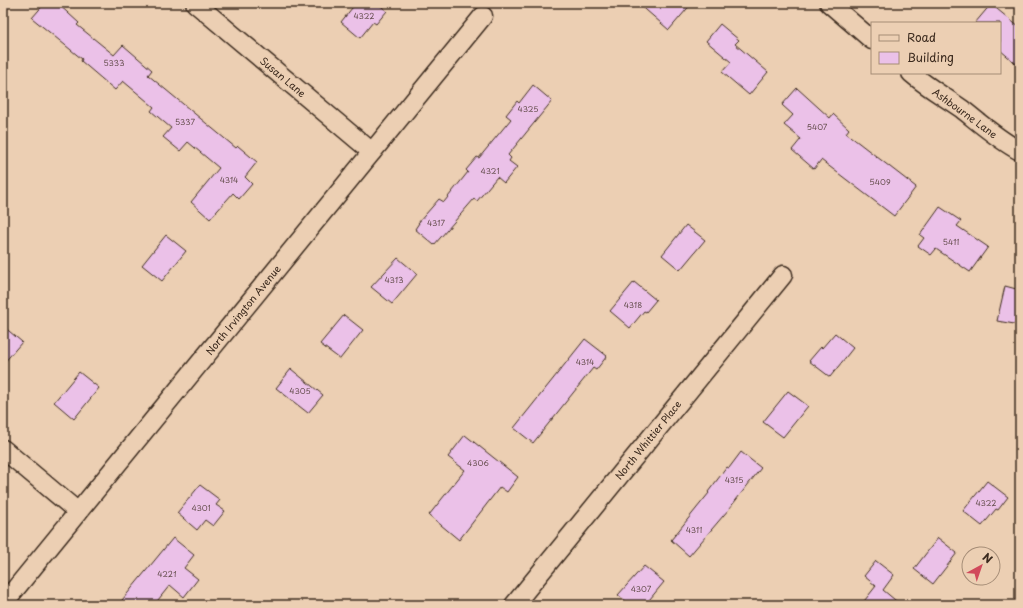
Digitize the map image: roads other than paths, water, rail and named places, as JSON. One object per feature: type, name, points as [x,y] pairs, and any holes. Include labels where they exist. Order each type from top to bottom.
[{"type":"street","name":"Susan Lane","points":[[195,3],[372,152]]},
{"type":"street","points":[[829,3],[871,39]]},
{"type":"street","name":"North Irvington Avenue","points":[[3,604],[483,16]]},
{"type":"street","name":"Ashbourne Lane","points":[[912,74],[1009,145],[1020,151]]},
{"type":"street","name":"North Whittier Place","points":[[514,605],[783,275]]},
{"type":"street","points":[[3,449],[78,512]]}]
